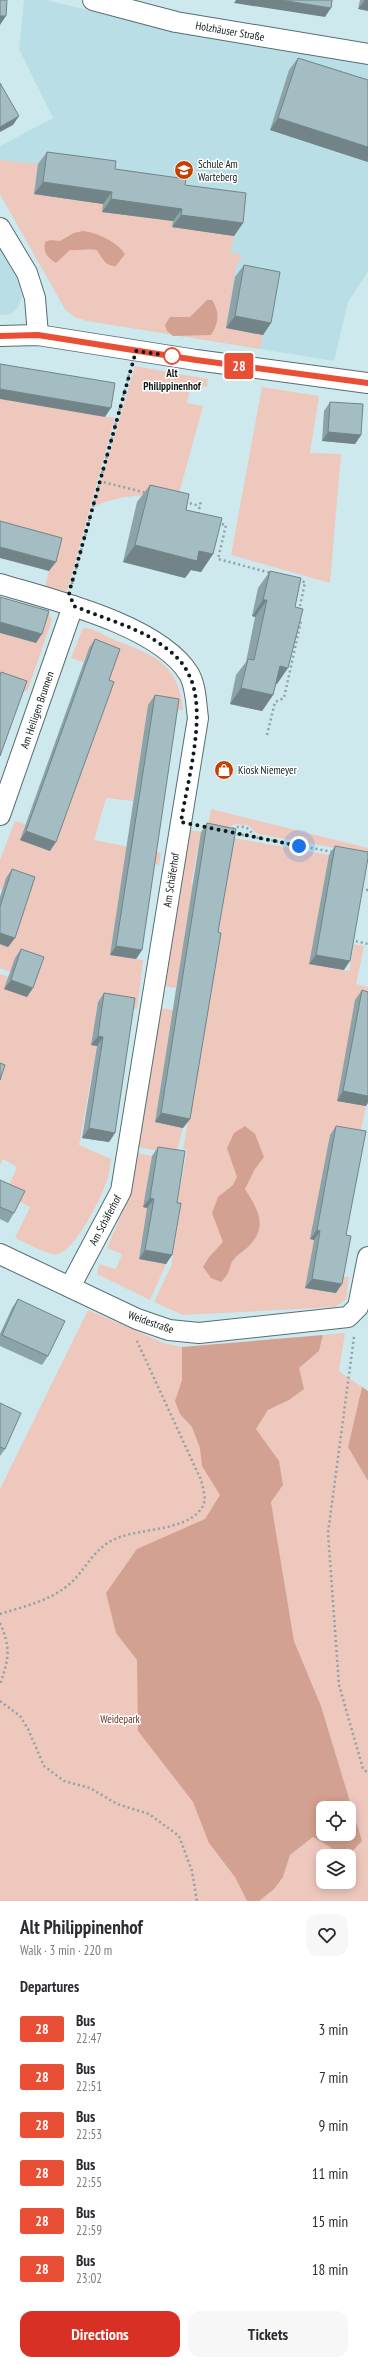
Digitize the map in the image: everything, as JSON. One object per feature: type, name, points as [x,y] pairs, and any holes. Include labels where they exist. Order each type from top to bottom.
[{"type":"street","name":"Holzhäuser Straße","points":[[93,0],[176,22],[368,54]]},
{"type":"street","points":[[0,228],[27,273],[35,298],[38,335]]},
{"type":"street","points":[[0,336],[38,335],[136,351],[368,383]]},
{"type":"street","name":"Am Schäferhof","points":[[0,584],[74,606],[151,638],[175,655],[189,675],[196,695],[198,718],[121,1191],[70,1287]]},
{"type":"street","name":"Am Heiligen Brunnen","points":[[0,814],[74,606]]},
{"type":"street","name":"Weidestraße","points":[[0,1254],[137,1320],[169,1330],[199,1333],[348,1317],[358,1307]]},
{"type":"street","points":[[358,1307],[368,1257]]},
{"type":"path","points":[[74,606],[69,593],[136,351]]},
{"type":"path","points":[[99,481],[150,493]]},
{"type":"path","points":[[179,500],[200,506]]},
{"type":"path","points":[[197,517],[202,501]]},
{"type":"path","points":[[212,521],[226,525],[218,559],[276,574]]},
{"type":"path","points":[[266,735],[275,702],[284,698],[301,621],[297,620],[305,582],[298,580]]},
{"type":"path","points":[[254,837],[252,832],[246,828],[238,826],[229,832],[241,835],[335,853]]},
{"type":"path","points":[[359,897],[361,884]]},
{"type":"path","points":[[360,890],[368,890]]},
{"type":"path","points":[[349,947],[352,933]]},
{"type":"path","points":[[350,940],[368,944]]},
{"type":"path","points":[[358,1307],[328,1533],[340,1684],[363,1769],[368,1773]]},
{"type":"path","points":[[0,1614],[48,1598],[67,1586],[83,1570],[92,1554],[111,1541],[135,1532],[167,1527],[190,1518],[202,1509],[205,1497],[201,1480],[135,1337],[134,1327],[137,1320]]},
{"type":"path","points":[[0,1623],[7,1638],[9,1659],[0,1684]]},
{"type":"path","points":[[0,1702],[20,1716],[28,1729],[44,1766],[64,1781],[90,1788],[117,1804],[149,1814],[179,1836],[192,1871],[197,1901]]},
{"type":"shaded area","name":"Schule Am Warteberg","points":[[24,0],[46,0],[165,29],[368,64],[368,271],[348,302],[334,361],[88,321],[75,317],[65,309],[0,194],[0,146],[53,118],[19,49]]},
{"type":"shaded area","points":[[83,231],[107,239],[122,250],[125,254],[116,266],[107,263],[97,250],[70,250],[56,263],[46,254],[45,242],[50,240],[60,241],[74,233]]},
{"type":"shaded area","points":[[0,247],[18,280],[22,296],[18,308],[11,314],[0,315]]},
{"type":"shaded area","points":[[207,300],[212,300],[215,305],[218,318],[211,335],[173,336],[167,331],[165,325],[170,317],[190,317]]},
{"type":"shaded area","points":[[245,1126],[255,1134],[264,1157],[255,1169],[245,1189],[257,1211],[260,1225],[254,1239],[248,1247],[234,1259],[227,1275],[221,1282],[211,1278],[203,1267],[209,1257],[223,1242],[212,1213],[218,1197],[233,1185],[237,1177],[227,1148],[234,1133]]},
{"type":"shaded area","points":[[323,1335],[319,1351],[299,1368],[304,1389],[289,1400],[268,1410],[256,1429],[279,1461],[283,1485],[271,1502],[294,1641],[321,1706],[350,1801],[316,1801],[316,1839],[313,1837],[290,1855],[283,1877],[274,1889],[259,1901],[247,1901],[235,1877],[209,1843],[193,1802],[138,1731],[137,1660],[116,1633],[106,1593],[137,1549],[205,1519],[220,1495],[202,1466],[200,1448],[192,1427],[180,1414],[175,1401],[182,1380],[182,1347]]},
{"type":"shaded area","points":[[362,1387],[368,1391],[368,1481],[348,1447]]},
{"type":"shaded area","points":[[356,1821],[362,1841],[355,1849],[332,1849],[320,1841],[356,1841]]},
{"type":"green space","points":[[0,160],[38,164],[34,194],[103,204],[103,212],[173,221],[173,227],[234,236],[230,253],[240,254],[242,257],[236,266],[226,328],[263,335],[260,349],[88,321],[75,317],[65,309],[0,194]]},
{"type":"green space","points":[[135,366],[208,379],[207,387],[191,385],[187,403],[203,406],[178,497],[145,495],[125,497],[94,506]]},
{"type":"green space","points":[[262,387],[319,396],[310,453],[341,454],[330,583],[231,555]]},
{"type":"green space","points":[[0,399],[115,418],[67,592],[45,586],[49,571],[0,532]]},
{"type":"green space","points":[[31,607],[49,613],[52,620],[27,692],[0,683],[0,633],[36,643]]},
{"type":"green space","points":[[83,628],[96,631],[142,651],[162,663],[176,682],[181,694],[183,710],[148,705],[133,801],[106,798],[94,840],[161,853],[159,865],[125,860],[110,955],[143,960],[137,1009],[98,1003],[91,1044],[97,1046],[79,1145],[111,1159],[109,1171],[107,1180],[98,1201],[80,1234],[65,1250],[58,1254],[54,1254],[43,1251],[15,1238],[30,1207],[18,1201],[8,1187],[17,1167],[3,1159],[0,1165],[0,974],[9,977],[10,972],[0,968],[0,944],[8,947],[6,878],[2,890],[0,889],[0,860],[15,821],[25,824],[20,840],[50,851],[89,648],[83,662],[71,658]]},
{"type":"green space","points":[[211,809],[368,848],[368,854],[258,834],[247,825],[235,824],[225,829],[208,826]]},
{"type":"green space","points":[[189,830],[201,832],[191,884],[193,884],[176,988],[163,986]]},
{"type":"green space","points":[[234,838],[329,855],[309,964],[349,971],[354,944],[364,946],[356,984],[368,987],[368,1002],[337,1101],[366,1106],[359,1140],[311,1239],[314,1240],[305,1288],[336,1293],[339,1276],[349,1277],[346,1299],[335,1307],[183,1315],[154,1302],[171,1266],[180,1212],[176,1210],[187,1150],[183,1149],[205,1026],[171,1020],[155,1122],[183,1128],[176,1154],[138,1147],[161,1008],[205,1016]]},
{"type":"green space","points":[[138,1153],[152,1156],[143,1207],[147,1208],[139,1259],[166,1264],[150,1300],[97,1274],[99,1264],[116,1269],[122,1254],[107,1248],[131,1192]]},
{"type":"green space","name":"Weidepark","points":[[88,1310],[164,1343],[182,1347],[220,1495],[283,1877],[290,1855],[313,1837],[316,1839],[316,1841],[320,1841],[332,1849],[316,1849],[316,1889],[356,1889],[356,1849],[355,1849],[362,1841],[356,1821],[356,1801],[350,1801],[321,1706],[294,1641],[271,1502],[283,1485],[279,1462],[256,1429],[268,1410],[289,1400],[299,1368],[319,1351],[323,1335],[345,1333],[339,1371],[362,1387],[348,1447],[368,1481],[368,1901],[0,1901],[0,1489]]},
{"type":"building","points":[[0,0],[7,0],[6,16],[0,16]]},
{"type":"building","points":[[281,0],[332,0],[331,8]]},
{"type":"building","points":[[298,58],[368,80],[368,147],[278,118]]},
{"type":"building","points":[[0,83],[19,116],[0,127]]},
{"type":"building","points":[[47,152],[116,161],[115,169],[186,179],[185,185],[246,193],[243,223],[181,215],[182,209],[111,199],[112,192],[43,182]]},
{"type":"building","points":[[244,265],[280,272],[271,323],[235,316]]},
{"type":"building","points":[[0,364],[115,383],[111,408],[0,389]]},
{"type":"building","points":[[330,402],[363,404],[361,435],[328,432]]},
{"type":"building","points":[[150,485],[189,494],[186,510],[222,518],[213,554],[199,551],[197,561],[135,545]]},
{"type":"building","points":[[0,521],[62,538],[56,562],[0,547]]},
{"type":"building","points":[[270,571],[301,578],[295,607],[303,609],[288,668],[280,666],[273,695],[241,688],[248,659],[254,660],[267,600],[263,600]]},
{"type":"building","points":[[0,597],[49,611],[42,634],[0,622]]},
{"type":"building","points":[[95,639],[120,649],[109,680],[114,682],[56,842],[26,831]]},
{"type":"building","points":[[1,672],[27,681],[0,756],[0,676]]},
{"type":"building","points":[[155,695],[179,699],[142,950],[116,946]]},
{"type":"building","points":[[207,823],[236,829],[218,932],[221,933],[190,1119],[161,1113]]},
{"type":"building","points":[[335,846],[368,852],[350,961],[316,955]]},
{"type":"building","points":[[12,869],[35,877],[15,938],[0,933],[0,907]]},
{"type":"building","points":[[21,949],[44,957],[33,988],[11,980]]},
{"type":"building","points":[[362,990],[368,992],[368,1096],[343,1091]]},
{"type":"building","points":[[104,993],[135,998],[115,1133],[89,1128],[103,1037],[98,1036]]},
{"type":"building","points":[[0,1063],[5,1065],[0,1080]]},
{"type":"building","points":[[336,1126],[366,1131],[346,1235],[351,1236],[342,1284],[312,1279],[320,1231],[317,1230]]},
{"type":"building","points":[[158,1147],[185,1151],[177,1203],[181,1203],[172,1255],[145,1250],[154,1199],[150,1198]]},
{"type":"building","points":[[0,1180],[25,1191],[14,1213],[0,1207]]},
{"type":"building","points":[[18,1299],[65,1321],[48,1356],[2,1335]]},
{"type":"building","points":[[0,1403],[21,1413],[5,1449],[0,1447]]},
{"type":"bus line","name":"28","points":[[0,336],[38,335],[196,360],[368,383]]},
{"type":"place","name":"Schule Am Warteberg","points":[[184,170]]},
{"type":"place","name":"Alt Philippinenhof","points":[[172,356]]},
{"type":"place","name":"Kiosk Niemeyer","points":[[224,770]]},
{"type":"route","points":[[172,356],[136,351],[69,593],[74,606],[151,638],[175,655],[189,675],[196,695],[198,718],[181,822],[299,846]]}]
